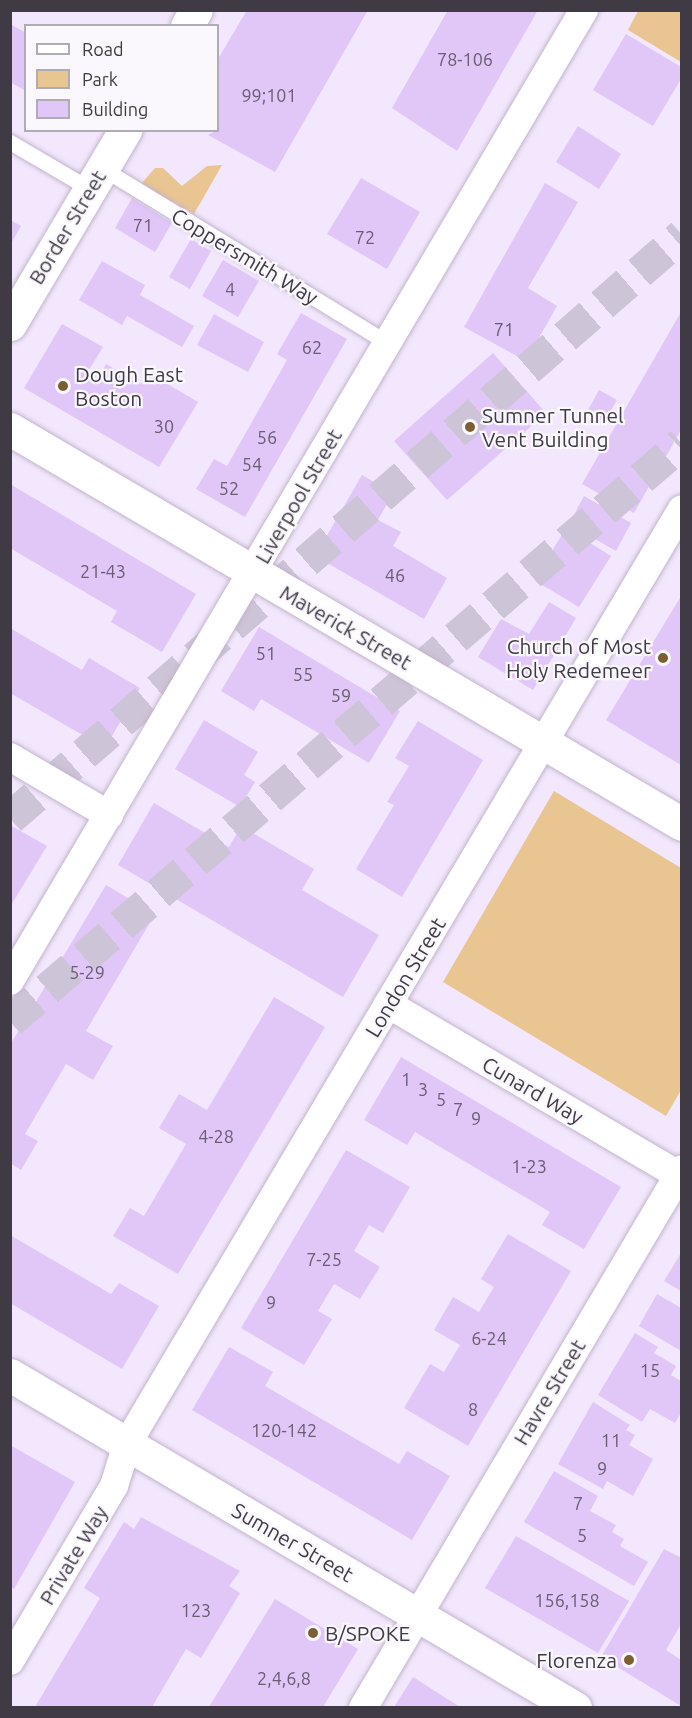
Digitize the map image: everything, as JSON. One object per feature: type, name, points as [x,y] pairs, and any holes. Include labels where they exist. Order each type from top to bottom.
[{"type":"main road","points":[[188,24],[196,10]]},
{"type":"main road","name":"Border Street","points":[[10,324],[124,132]]},
{"type":"main road","name":"Maverick Street","points":[[10,429],[681,824]]},
{"type":"main road","name":"Sumner Street","points":[[10,1376],[417,1615],[564,1705]]},
{"type":"street","name":"Liverpool Street","points":[[10,981],[584,10]]},
{"type":"street","name":"London Street","points":[[127,1444],[681,509]]},
{"type":"street","points":[[10,757],[109,815]]},
{"type":"street","name":"Cunard Way","points":[[388,1004],[680,1172]]},
{"type":"street","name":"Havre Street","points":[[363,1707],[680,1172]]},
{"type":"street","name":"Private Way","points":[[10,1661],[114,1486],[127,1444]]},
{"type":"lane","name":"Coppersmith Way","points":[[10,142],[96,178],[388,343]]},
{"type":"green space","points":[[638,11],[681,11],[681,62],[628,30]]},
{"type":"green space","points":[[222,165],[194,214],[141,184],[155,168],[163,168],[182,186],[207,166]]},
{"type":"green space","points":[[554,791],[681,868],[681,1090],[666,1116],[443,982]]},
{"type":"building","points":[[247,10],[368,10],[275,172],[208,135],[219,132],[219,57]]},
{"type":"building","points":[[448,10],[538,10],[457,151],[392,108]]},
{"type":"building","points":[[10,24],[24,32],[24,90],[10,82]]},
{"type":"building","points":[[626,34],[681,67],[681,79],[653,126],[593,90]]},
{"type":"building","points":[[578,126],[621,154],[599,189],[556,162]]},
{"type":"building","points":[[361,178],[420,212],[387,269],[327,234]]},
{"type":"building","points":[[545,183],[578,202],[528,288],[557,306],[526,361],[464,327]]},
{"type":"building","points":[[132,198],[172,223],[155,252],[115,228]]},
{"type":"building","points":[[10,220],[21,226],[10,245]]},
{"type":"building","points":[[191,239],[211,251],[190,289],[169,277]]},
{"type":"building","points":[[223,260],[259,281],[238,317],[202,296]]},
{"type":"building","points":[[102,261],[145,285],[140,295],[194,326],[182,347],[127,316],[122,325],[79,300]]},
{"type":"building","points":[[681,312],[681,430],[634,513],[582,484]]},
{"type":"building","points":[[301,313],[347,339],[245,517],[196,489],[214,459],[227,466],[287,360],[277,354]]},
{"type":"building","points":[[214,314],[264,342],[248,372],[197,345]]},
{"type":"building","points":[[62,324],[103,347],[87,373],[98,379],[106,364],[141,384],[147,372],[198,402],[159,467],[24,388]]},
{"type":"building","name":"Sumner Tunnel Vent Building","points":[[493,353],[546,413],[447,500],[394,441]]},
{"type":"building","points":[[599,390],[617,400],[604,422],[587,412]]},
{"type":"building","points":[[362,475],[393,493],[378,520],[401,532],[393,546],[447,578],[424,619],[315,556]]},
{"type":"building","points":[[10,484],[196,594],[162,652],[111,622],[117,611],[10,548]]},
{"type":"building","points":[[584,496],[631,523],[616,551],[569,524]]},
{"type":"building","points":[[566,528],[611,556],[579,607],[534,580]]},
{"type":"building","name":"Church of Most Holy Redemeer","points":[[681,596],[681,765],[606,720]]},
{"type":"building","points":[[549,602],[576,618],[533,690],[478,657],[501,619],[529,634]]},
{"type":"building","points":[[259,627],[400,711],[369,763],[261,699],[254,711],[221,691]]},
{"type":"building","points":[[10,628],[82,670],[89,658],[140,688],[105,748],[10,693]]},
{"type":"building","points":[[204,720],[258,752],[244,775],[255,782],[240,807],[175,769]]},
{"type":"building","points":[[418,721],[483,760],[402,897],[356,869],[394,805],[387,802],[409,766],[395,758]]},
{"type":"building","points":[[154,803],[229,847],[241,826],[314,869],[302,890],[379,935],[343,997],[118,865]]},
{"type":"building","points":[[10,825],[47,846],[10,907]]},
{"type":"building","points":[[106,885],[155,914],[86,1031],[113,1046],[93,1080],[66,1064],[25,1134],[38,1141],[21,1170],[10,1163],[10,1045]]},
{"type":"building","points":[[274,997],[325,1027],[178,1274],[113,1236],[130,1208],[144,1216],[186,1144],[159,1128],[179,1094],[207,1110]]},
{"type":"building","points":[[401,1057],[621,1187],[584,1249],[542,1225],[550,1212],[415,1132],[407,1145],[364,1120]]},
{"type":"building","points":[[346,1150],[410,1187],[383,1233],[369,1225],[354,1251],[380,1267],[360,1299],[334,1284],[318,1311],[332,1319],[304,1365],[241,1328]]},
{"type":"building","points":[[508,1234],[571,1271],[468,1446],[404,1408],[430,1364],[444,1372],[460,1345],[434,1330],[453,1297],[479,1312],[494,1287],[481,1279]]},
{"type":"building","points":[[10,1235],[111,1294],[119,1283],[159,1306],[122,1369],[10,1303]]},
{"type":"building","points":[[681,1253],[681,1291],[664,1281]]},
{"type":"building","points":[[657,1294],[681,1308],[681,1351],[639,1326]]},
{"type":"building","points":[[635,1333],[658,1347],[654,1353],[676,1366],[671,1375],[681,1381],[681,1413],[675,1423],[650,1409],[642,1422],[598,1395]]},
{"type":"building","points":[[229,1347],[273,1372],[265,1386],[399,1464],[407,1451],[450,1476],[412,1540],[192,1410]]},
{"type":"building","points":[[593,1402],[630,1425],[626,1430],[635,1435],[629,1445],[653,1459],[633,1496],[607,1481],[603,1489],[558,1464]]},
{"type":"building","points":[[10,1445],[75,1482],[14,1589],[10,1587]]},
{"type":"building","points":[[554,1471],[598,1496],[590,1511],[616,1525],[612,1532],[624,1539],[620,1546],[648,1562],[634,1586],[524,1522]]},
{"type":"building","points":[[141,1517],[240,1571],[229,1586],[240,1593],[201,1658],[186,1649],[152,1707],[35,1707],[100,1598],[84,1588],[124,1522],[134,1529]]},
{"type":"building","points":[[516,1536],[629,1601],[598,1653],[485,1588]]},
{"type":"building","points":[[664,1549],[680,1557],[681,1554],[681,1624],[666,1650],[681,1660],[681,1706],[601,1657]]},
{"type":"building","points":[[275,1599],[358,1649],[323,1707],[209,1707]]},
{"type":"building","points":[[413,1677],[460,1707],[394,1707]]},
{"type":"tunnel","points":[[10,818],[682,235]]},
{"type":"tunnel","points":[[10,1021],[682,443]]},
{"type":"place","name":"Dough East Boston","points":[[63,386]]},
{"type":"place","name":"Sumner Tunnel Vent Building","points":[[470,427]]},
{"type":"place","name":"Church of Most Holy Redemeer","points":[[663,658]]},
{"type":"place","name":"B/SPOKE","points":[[313,1633]]},
{"type":"place","name":"Florenza","points":[[629,1660]]}]
